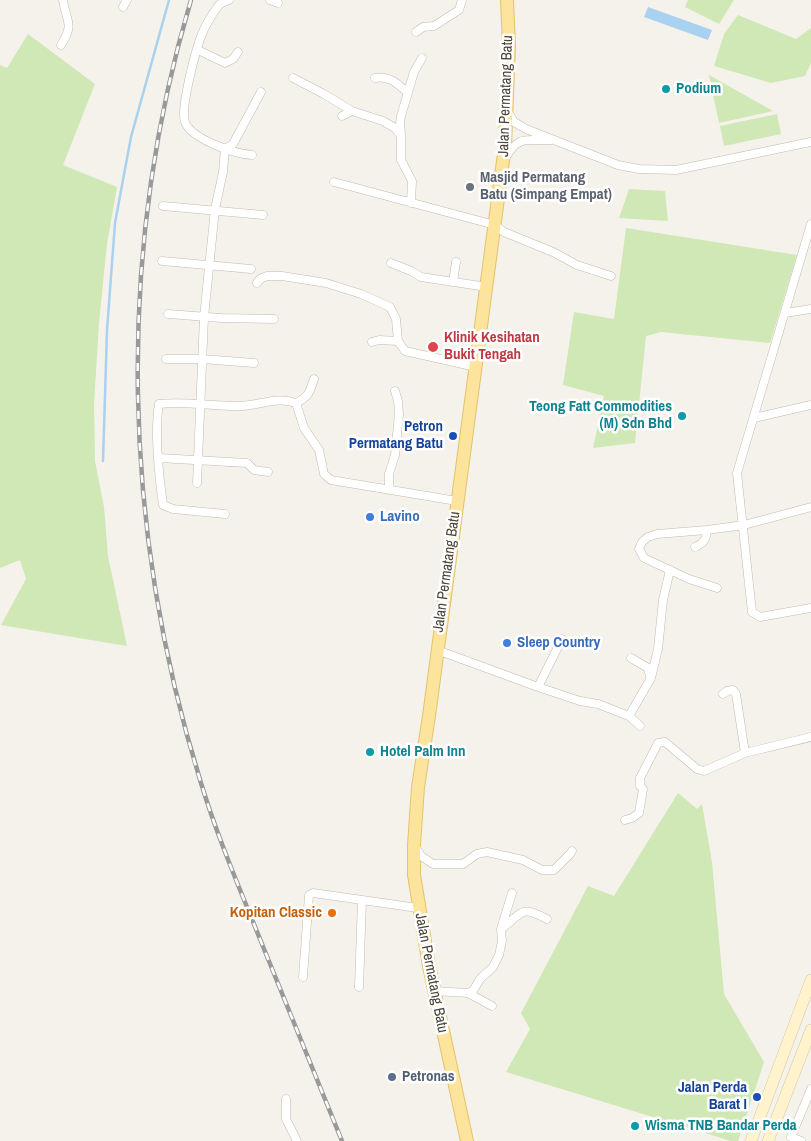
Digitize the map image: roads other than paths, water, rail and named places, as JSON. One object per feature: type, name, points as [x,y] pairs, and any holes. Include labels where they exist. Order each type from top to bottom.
[{"type":"main road","name":"Jalan Permatang Batu","points":[[466,1141],[418,908],[414,875],[414,845],[418,786],[503,163],[508,112],[509,46],[507,0]]},
{"type":"street","points":[[61,45],[68,34],[69,24],[63,0]]},
{"type":"street","points":[[229,0],[221,4],[201,38],[184,106],[184,122],[191,132],[199,138],[224,149],[252,155]]},
{"type":"street","points":[[270,0],[278,3]]},
{"type":"street","points":[[416,32],[423,27],[434,26],[459,10],[462,0]]},
{"type":"street","points":[[198,50],[225,63],[233,59],[238,52]]},
{"type":"street","points":[[411,203],[412,181],[400,160],[400,123],[414,72],[422,58]]},
{"type":"street","points":[[375,78],[383,76],[395,82],[408,93]]},
{"type":"street","points":[[293,78],[352,110],[383,121],[395,128],[401,136]]},
{"type":"street","points":[[224,149],[233,144],[261,92]]},
{"type":"street","points":[[342,116],[352,110]]},
{"type":"street","points":[[508,112],[514,122],[520,126],[544,135],[551,140],[624,167],[668,171],[811,142]]},
{"type":"street","points":[[503,163],[509,152],[518,142],[523,140],[551,140]]},
{"type":"street","points":[[793,147],[811,148]]},
{"type":"street","points":[[196,483],[204,317],[215,209],[224,172],[224,149]]},
{"type":"street","points":[[334,182],[495,225],[504,232],[553,252],[577,265],[611,276]]},
{"type":"street","points":[[163,206],[263,214]]},
{"type":"street","points":[[811,224],[737,473],[752,612],[760,617],[811,609]]},
{"type":"street","points":[[162,261],[252,268]]},
{"type":"street","points":[[453,282],[456,262]]},
{"type":"street","points":[[391,263],[422,277],[487,287]]},
{"type":"street","points":[[257,282],[266,276],[282,276],[326,282],[361,294],[390,307],[396,319],[398,341],[405,351],[476,367]]},
{"type":"street","points":[[785,313],[811,309]]},
{"type":"street","points":[[168,314],[274,319]]},
{"type":"street","points":[[372,342],[379,340],[398,341]]},
{"type":"street","points":[[166,359],[202,359],[254,363]]},
{"type":"street","points":[[225,514],[173,509],[164,505],[159,468],[157,414],[159,404],[174,402],[240,406],[257,402],[288,400],[296,403],[305,399],[314,379]]},
{"type":"street","points":[[389,489],[389,474],[395,455],[399,414],[395,391]]},
{"type":"street","points":[[296,403],[304,428],[319,450],[324,474],[330,480],[457,500]]},
{"type":"street","points":[[754,418],[811,405]]},
{"type":"street","points":[[159,458],[247,463],[254,470],[268,472]]},
{"type":"street","points":[[717,588],[689,579],[644,558],[639,550],[642,542],[648,537],[657,534],[707,530],[744,524],[811,507]]},
{"type":"street","points":[[695,547],[706,539],[707,530]]},
{"type":"street","points":[[629,716],[651,678],[658,649],[663,600],[670,570]]},
{"type":"street","points":[[538,687],[562,639]]},
{"type":"street","points":[[437,650],[538,687],[580,701],[598,704],[629,716],[640,726]]},
{"type":"street","points":[[631,658],[648,668],[651,678]]},
{"type":"street","points":[[723,694],[733,690],[736,694],[745,754]]},
{"type":"street","points":[[625,820],[632,818],[638,813],[643,789],[640,786],[640,778],[658,743],[665,742],[697,769],[704,771],[745,754],[811,737]]},
{"type":"street","points":[[414,845],[421,856],[432,864],[463,864],[477,854],[487,852],[523,860],[542,870],[554,870],[572,850]]},
{"type":"street","points":[[303,977],[309,895],[313,893],[418,908]]},
{"type":"street","points":[[434,991],[468,993],[474,991],[480,979],[493,968],[501,948],[501,929],[512,893]]},
{"type":"street","points":[[359,987],[362,900]]},
{"type":"street","points":[[501,929],[522,912],[530,910],[548,919]]},
{"type":"street","points":[[751,1141],[811,980]]},
{"type":"street","points":[[468,993],[492,1006]]},
{"type":"street","points":[[768,1141],[811,1030]]},
{"type":"street","points":[[801,1141],[791,1137],[811,1089]]},
{"type":"street","points":[[286,1099],[286,1119],[297,1141]]},
{"type":"water","points":[[648,7],[712,30],[708,40],[644,17]]},
{"type":"waterway","points":[[103,461],[107,330],[115,223],[131,137],[169,0]]},
{"type":"railway","points":[[191,0],[166,96],[149,194],[140,293],[138,392],[143,491],[155,589],[175,687],[201,783],[215,825],[342,1141]]},
{"type":"place","name":"Podium","points":[[666,89]]},
{"type":"place","name":"Masjid Permatang Batu (Simpang Empat)","points":[[470,187]]},
{"type":"place","name":"Klinik Kesihatan Bukit Tengah","points":[[433,347]]},
{"type":"place","name":"Teong Fatt Commodities (M) Sdn Bhd","points":[[682,416]]},
{"type":"place","name":"Petron Permatang Batu","points":[[453,436]]},
{"type":"place","name":"Lavino","points":[[370,517]]},
{"type":"place","name":"Sleep Country","points":[[507,643]]},
{"type":"place","name":"Hotel Palm Inn","points":[[370,752]]},
{"type":"place","name":"Kopitan Classic","points":[[332,913]]},
{"type":"place","name":"Petronas","points":[[392,1077]]},
{"type":"place","name":"Jalan Perda Barat I","points":[[757,1097]]},
{"type":"place","name":"Wisma TNB Bandar Perda","points":[[635,1126]]}]
